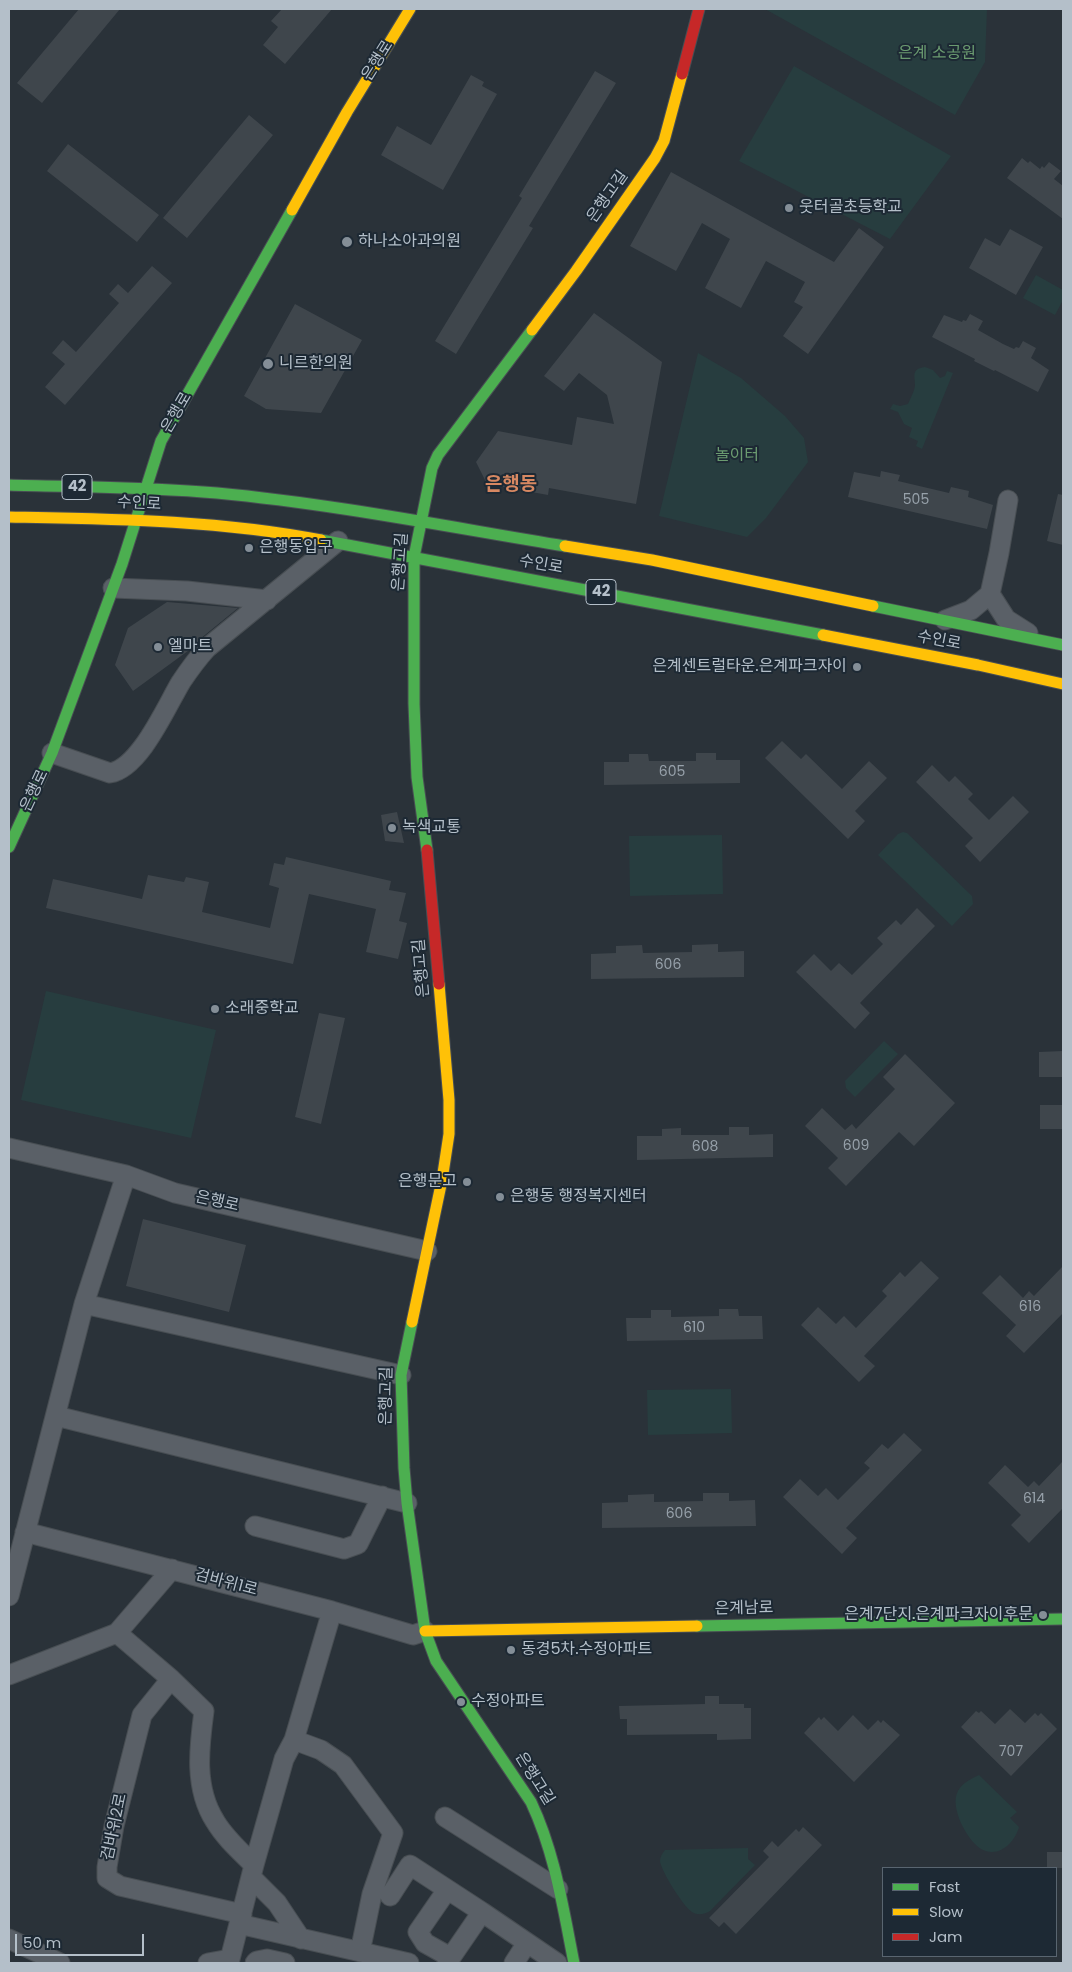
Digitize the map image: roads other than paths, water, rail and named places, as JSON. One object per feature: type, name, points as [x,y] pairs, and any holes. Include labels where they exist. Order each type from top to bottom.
[{"type":"street","name":"은행로","points":[[9,847],[52,753],[137,520],[155,456],[161,442],[347,112],[410,9]]},
{"type":"street","name":"은행고길","points":[[574,1963],[549,1845],[541,1822],[526,1796],[436,1661],[425,1631],[407,1502],[400,1375],[442,1180],[448,1143],[449,1100],[430,873],[417,777],[414,704],[414,557],[432,468],[442,449],[576,271],[655,158],[664,141],[699,9]]},
{"type":"street","name":"수인로","points":[[9,485],[146,488],[295,502],[652,560],[1063,646]]},
{"type":"street","points":[[945,620],[971,610],[990,594],[1008,500]]},
{"type":"street","name":"수인로","points":[[9,517],[137,520],[270,530],[338,541],[710,612],[1063,684]]},
{"type":"street","points":[[52,753],[110,773],[118,772],[154,732],[192,666],[207,648],[338,541]]},
{"type":"street","points":[[113,588],[187,591],[267,600]]},
{"type":"street","points":[[990,594],[1006,619],[1038,640]]},
{"type":"street","name":"은행로","points":[[9,1148],[126,1175],[175,1193],[426,1252]]},
{"type":"street","points":[[9,1596],[84,1304],[126,1175]]},
{"type":"street","points":[[84,1304],[400,1375]]},
{"type":"street","points":[[56,1416],[407,1502]]},
{"type":"street","points":[[255,1526],[344,1549],[358,1544],[382,1496]]},
{"type":"street","name":"검바위1로","points":[[25,1532],[172,1569],[413,1635],[425,1631]]},
{"type":"street","points":[[9,1675],[117,1633],[172,1569]]},
{"type":"street","points":[[208,1963],[230,1961],[252,1871],[284,1759],[294,1740],[332,1612]]},
{"type":"street","name":"은계남로","points":[[425,1631],[1063,1619]]},
{"type":"street","points":[[117,1633],[171,1679],[204,1711],[199,1750],[199,1771],[206,1804],[215,1821],[277,1903],[301,1939]]},
{"type":"street","name":"검바위2로","points":[[171,1679],[142,1715],[114,1826],[107,1878],[120,1886],[241,1919],[301,1939],[409,1963]]},
{"type":"street","points":[[294,1740],[321,1750],[343,1765],[393,1833],[372,1894],[360,1952]]},
{"type":"street","points":[[445,1817],[558,1889]]},
{"type":"street","points":[[390,1896],[410,1865],[557,1963]]},
{"type":"street","points":[[447,1890],[418,1932],[425,1943],[449,1960],[482,1912]]},
{"type":"street","points":[[9,1939],[60,1963]]},
{"type":"street","points":[[514,1963],[527,1943]]},
{"type":"street","points":[[255,1963],[267,1959],[285,1963]]},
{"type":"place","name":"웃터골초등학교","points":[[789,208]]},
{"type":"place","name":"하나소아과의원","points":[[347,242]]},
{"type":"place","name":"니르한의원","points":[[268,364]]},
{"type":"place","name":"은행동입구","points":[[249,548]]},
{"type":"place","name":"엘마트","points":[[158,647]]},
{"type":"place","name":"은계센트럴타운.은계파크자이","points":[[857,667]]},
{"type":"place","name":"녹색교통","points":[[392,828]]},
{"type":"place","name":"소래중학교","points":[[215,1009]]},
{"type":"place","name":"은행문고","points":[[467,1182]]},
{"type":"place","name":"은행동 행정복지센터","points":[[500,1197]]},
{"type":"place","name":"은계7단지.은계파크자이후문","points":[[1043,1615]]},
{"type":"place","name":"동경5차.수정아파트","points":[[511,1650]]},
{"type":"place","name":"수정아파트","points":[[461,1702]]},
{"type":"district","name":"은행동","points":[[511,485]]},
{"type":"park label","name":"은계 소공원","points":[[937,54]]},
{"type":"park label","name":"놀이터","points":[[737,456]]}]
